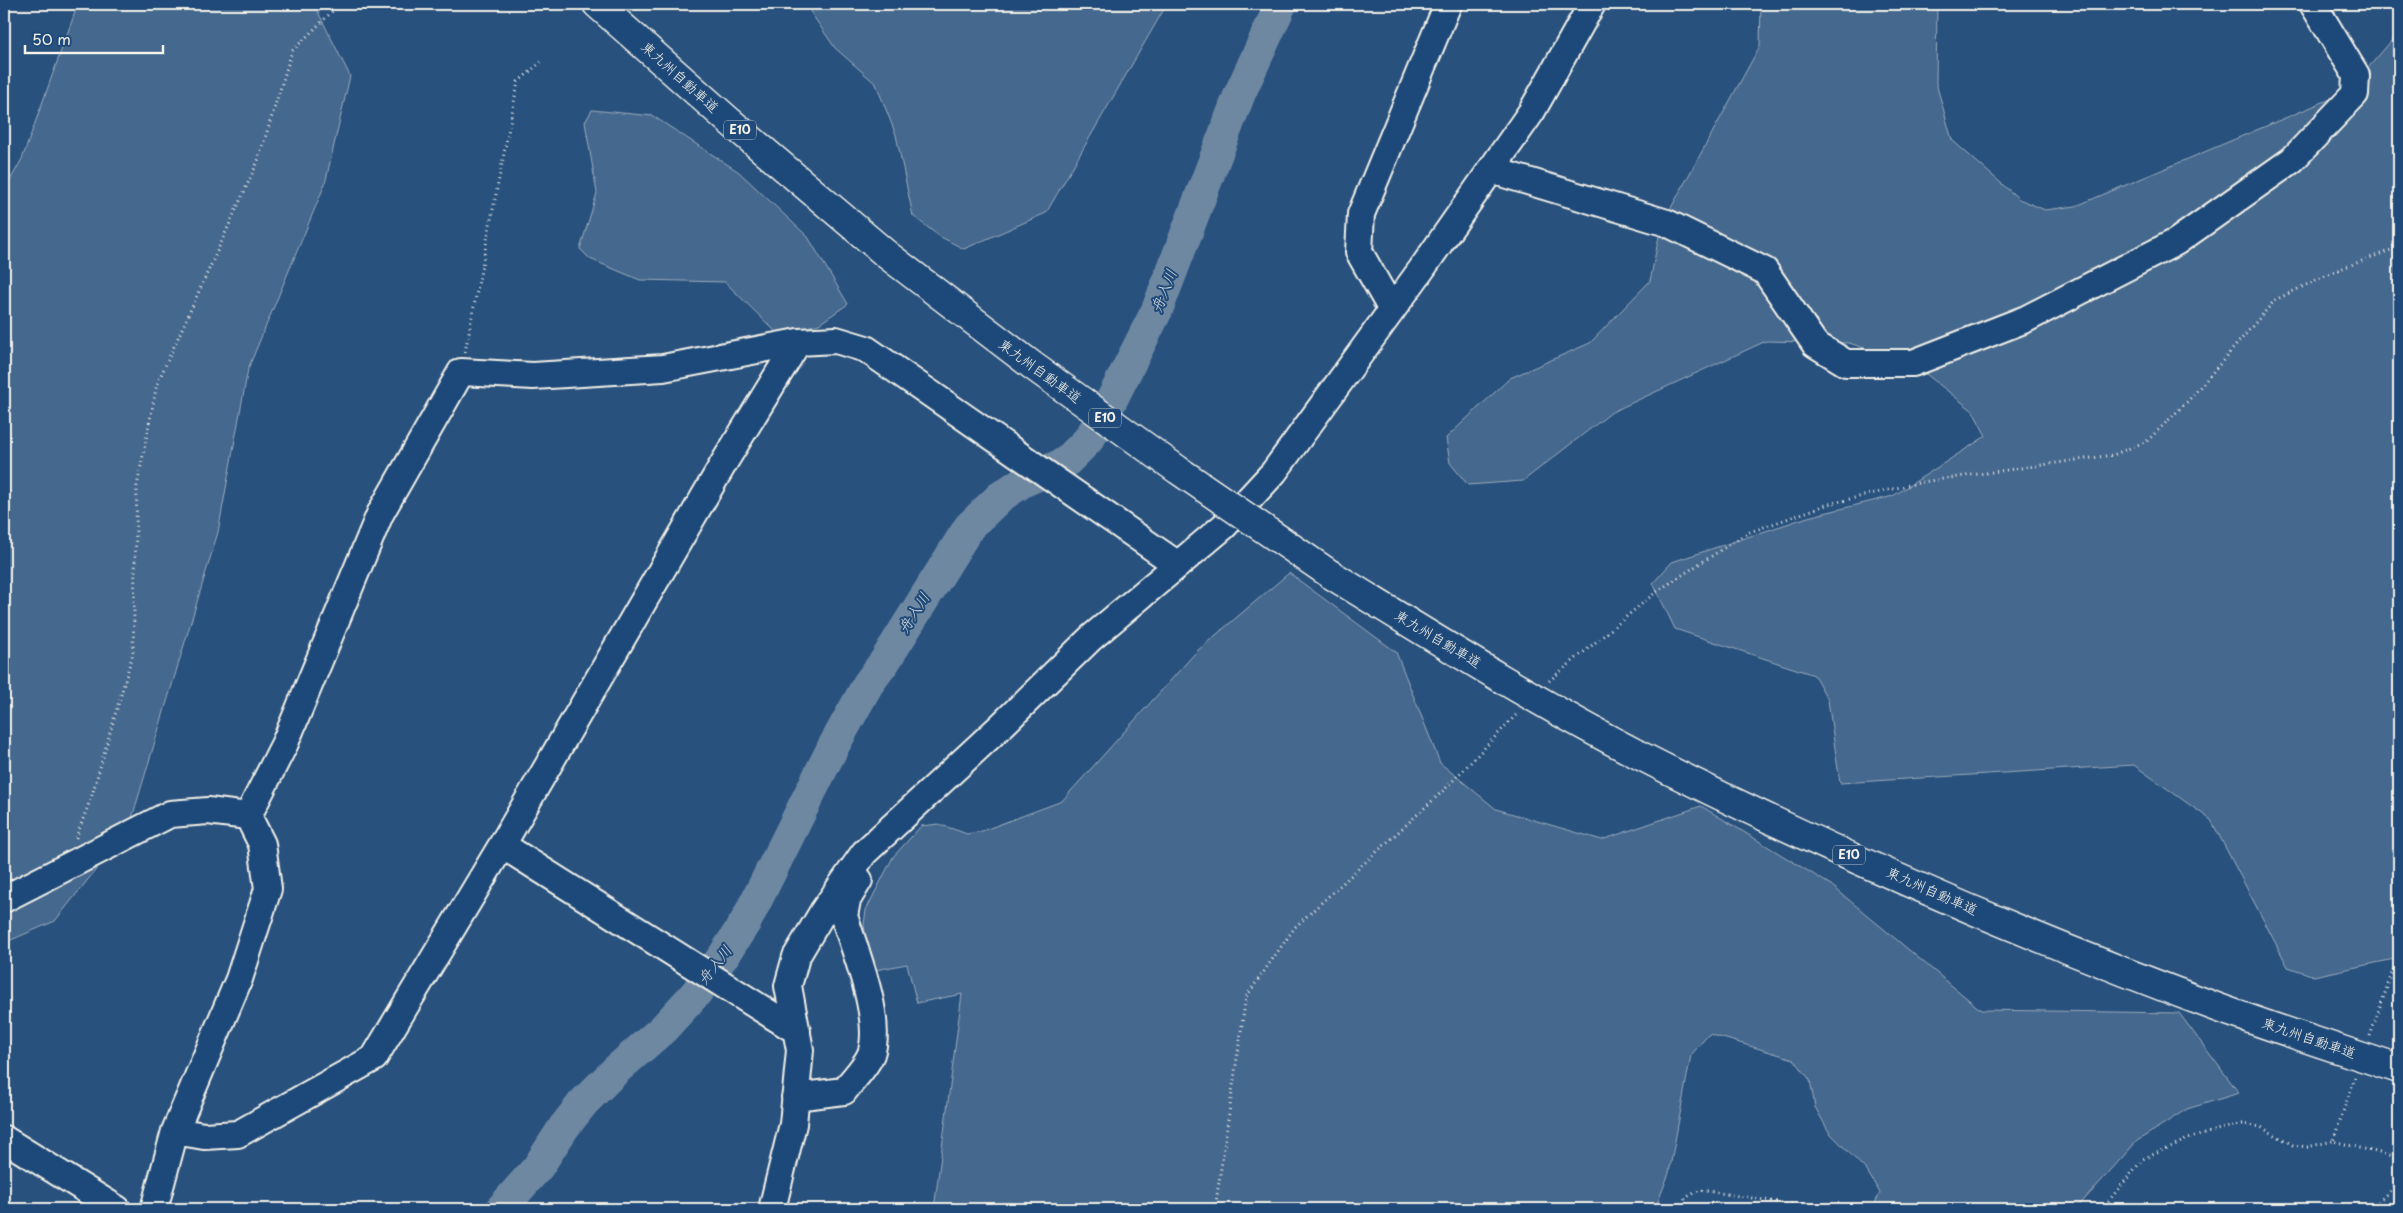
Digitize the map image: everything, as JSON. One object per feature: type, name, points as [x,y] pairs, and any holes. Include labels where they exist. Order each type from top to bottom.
[{"type":"highway","name":"東九州自動車道","points":[[597,4],[721,114],[886,254],[1033,366],[1178,470],[1330,574],[1481,666],[1636,753],[1833,848],[2026,932],[2220,1008],[2399,1069]]},
{"type":"street","points":[[1392,310],[1359,252],[1362,214],[1448,4]]},
{"type":"street","points":[[772,1209],[793,1124],[800,1050],[788,986],[796,957],[824,910],[864,852],[1002,725],[1091,638],[1224,526],[1274,472],[1392,310],[1532,112],[1592,4]]},
{"type":"street","points":[[1491,170],[1667,222],[1765,271],[1815,344],[1846,363],[1913,363],[2026,319],[2176,242],[2292,160],[2355,94],[2356,75],[2313,4]]},
{"type":"street","points":[[248,816],[285,743],[380,514],[462,372],[533,376],[663,368],[798,342],[836,340],[866,349],[1178,565]]},
{"type":"street","points":[[175,1131],[204,1136],[238,1134],[374,1058],[502,845],[725,461],[798,342]]},
{"type":"street","points":[[4,899],[170,814],[208,811],[248,816]]},
{"type":"street","points":[[154,1209],[175,1131],[238,979],[268,889],[262,844],[248,816]]},
{"type":"street","points":[[502,845],[797,1031]]},
{"type":"street","points":[[796,1097],[844,1091],[871,1054],[874,1033],[873,1011],[844,916],[847,900],[868,861],[864,852]]},
{"type":"street","points":[[4,1138],[117,1209]]},
{"type":"path","points":[[66,866],[92,795],[133,653],[137,486],[157,384],[258,161],[292,51],[340,4]]},
{"type":"path","points":[[462,372],[518,82],[540,62]]},
{"type":"path","points":[[1542,688],[1556,674],[1656,592],[1747,533],[1829,504],[1922,482],[2113,455],[2147,442],[2188,401],[2274,300],[2335,271],[2399,247]]},
{"type":"path","points":[[1215,1209],[1246,997],[1295,927],[1444,790],[1523,708]]},
{"type":"path","points":[[2102,1209],[2143,1159],[2188,1139],[2220,1129],[2243,1124],[2261,1127],[2293,1145],[2307,1147],[2333,1141]]},
{"type":"path","points":[[2371,1209],[2399,1182]]},
{"type":"path","points":[[1683,1209],[1685,1198],[1700,1190],[1823,1209]]},
{"type":"shaded area","points":[[78,4],[314,4],[350,76],[325,184],[248,369],[218,532],[129,828],[55,921],[4,943],[4,191],[22,159]]},
{"type":"shaded area","points":[[805,4],[1167,4],[1046,213],[964,249],[939,236],[913,216],[896,135],[876,84],[835,48]]},
{"type":"shaded area","points":[[1761,4],[1937,4],[1936,83],[1952,140],[2019,199],[2045,210],[2076,206],[2347,92],[2399,32],[2399,958],[2314,976],[2288,967],[2211,820],[2134,765],[1840,783],[1828,700],[1814,675],[1675,629],[1653,583],[1672,562],[1808,517],[1893,496],[1986,436],[1973,411],[1926,374],[1901,360],[1849,343],[1766,341],[1612,412],[1523,481],[1468,485],[1450,463],[1446,438],[1510,378],[1590,343],[1650,281],[1661,226],[1760,46]]},
{"type":"shaded area","points":[[592,110],[653,116],[739,172],[808,237],[848,304],[819,324],[778,334],[725,282],[640,280],[590,259],[580,249],[597,193],[585,122]]},
{"type":"shaded area","points":[[1289,573],[1396,652],[1440,763],[1496,809],[1602,840],[1701,806],[1831,885],[1981,1010],[2179,1013],[2239,1093],[2187,1109],[2137,1141],[2076,1209],[1872,1209],[1880,1193],[1867,1171],[1829,1132],[1815,1107],[1810,1080],[1794,1059],[1709,1034],[1691,1055],[1669,1173],[1655,1209],[934,1209],[962,994],[917,1003],[907,964],[870,971],[864,924],[866,910],[893,857],[921,826],[939,824],[967,834],[982,831],[1062,801],[1197,651]]},
{"type":"waterway","name":"舟入川","points":[[501,1209],[538,1167],[564,1127],[583,1103],[616,1070],[663,1029],[696,993],[724,955],[746,921],[833,747],[868,684],[885,661],[969,527],[1000,497],[1024,481],[1065,463],[1088,440],[1103,417],[1157,310],[1240,93],[1281,4]]}]
